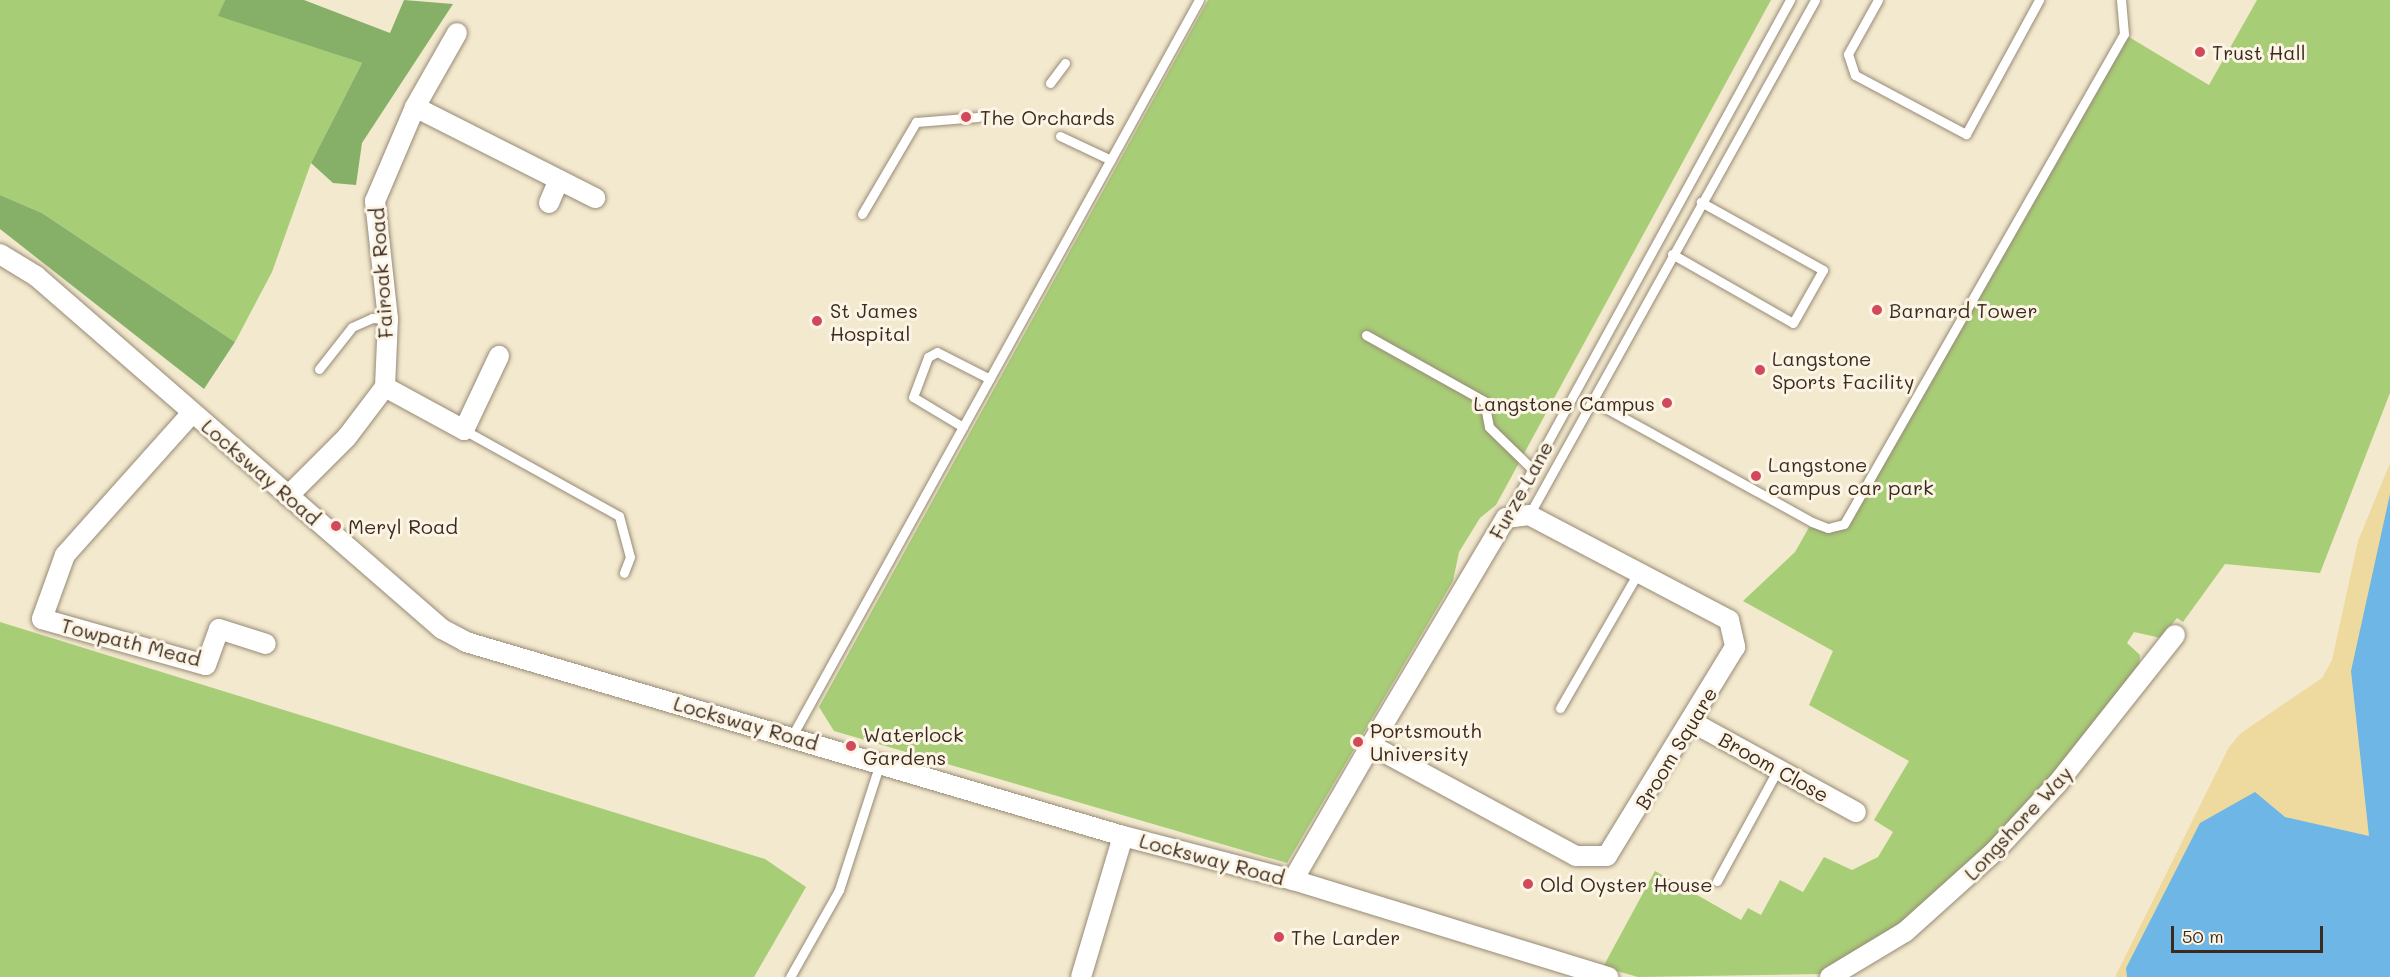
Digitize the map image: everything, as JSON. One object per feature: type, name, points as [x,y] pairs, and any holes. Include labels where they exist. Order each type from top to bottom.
[{"type":"street","name":"Fairoak Road","points":[[385,387],[388,319],[375,201],[415,107],[457,33]]},
{"type":"street","points":[[415,107],[595,198]]},
{"type":"street","points":[[549,203],[559,180]]},
{"type":"street","name":"Locksway Road","points":[[0,254],[36,276],[442,628],[466,642],[881,761],[1123,836],[1293,880],[1575,972],[1608,977]]},
{"type":"street","points":[[288,496],[347,437],[385,387],[464,430],[499,356]]},
{"type":"street","name":"Towpath Mead","points":[[192,413],[65,555],[42,619],[206,665],[219,629],[266,644]]},
{"type":"street","points":[[1506,518],[1529,515]]},
{"type":"street","name":"Broom Square","points":[[1371,744],[1590,860],[1617,847],[1735,647],[1729,620],[1529,515]]},
{"type":"street","name":"Furze Lane","points":[[1293,880],[1506,518]]},
{"type":"street","name":"Longshore Way","points":[[1830,977],[1905,932],[1996,850],[2070,767],[2175,635]]},
{"type":"street","name":"Broom Close","points":[[1692,722],[1856,812]]},
{"type":"street","points":[[1081,977],[1123,836]]},
{"type":"lane","points":[[792,736],[1199,0]]},
{"type":"lane","name":"Furze Lane","points":[[1506,518],[1790,0]]},
{"type":"lane","points":[[1529,515],[1815,0]]},
{"type":"lane","points":[[1878,0],[1848,54],[1855,75],[1966,134],[2039,0]]},
{"type":"lane","points":[[1593,401],[1812,522],[1828,528],[1844,524],[2124,34],[2121,0]]},
{"type":"lane","points":[[1050,83],[1065,63]]},
{"type":"lane","points":[[862,214],[916,122],[978,117]]},
{"type":"lane","points":[[1060,136],[1111,160]]},
{"type":"lane","points":[[1672,254],[1793,323],[1823,270],[1701,202]]},
{"type":"lane","points":[[319,369],[352,327],[372,318],[388,319]]},
{"type":"lane","points":[[1366,335],[1484,401],[1489,427],[1533,470]]},
{"type":"lane","points":[[963,427],[913,397],[928,357],[937,352],[990,379]]},
{"type":"lane","points":[[464,430],[619,516],[630,557],[624,573]]},
{"type":"lane","points":[[1560,708],[1638,573]]},
{"type":"lane","points":[[790,977],[839,890],[881,761]]},
{"type":"lane","points":[[1717,881],[1778,769]]},
{"type":"green space","points":[[0,0],[225,0],[219,16],[362,63],[311,163],[272,272],[235,342],[42,213],[0,195]]},
{"type":"green space","points":[[225,0],[304,0],[390,33],[404,0],[453,4],[362,143],[356,185],[333,183],[311,163],[362,63],[218,16]]},
{"type":"green space","points":[[1208,0],[1771,0],[1496,505],[1480,518],[1459,552],[1453,581],[1287,863],[834,731],[819,707]]},
{"type":"green space","points":[[2257,0],[2390,0],[2390,393],[2320,573],[2225,564],[2183,622],[2177,618],[2161,638],[2134,632],[2127,643],[2140,655],[2139,671],[2013,823],[1884,939],[1823,974],[1638,977],[1603,967],[1655,871],[1741,920],[1748,908],[1761,915],[1780,880],[1803,892],[1824,857],[1852,870],[1878,857],[1893,832],[1874,820],[1909,761],[1809,705],[1833,651],[1743,601],[1795,552],[1812,522],[1837,527],[2124,34],[2209,85]]},
{"type":"green space","points":[[0,195],[42,213],[235,342],[204,389],[0,229]]},
{"type":"green space","points":[[0,622],[765,859],[806,887],[754,977],[0,977]]},
{"type":"sand","points":[[2390,463],[2390,929],[2159,977],[2115,977],[2229,747],[2241,733],[2322,678],[2332,660],[2358,541]]},
{"type":"water","points":[[2390,494],[2390,977],[2127,977],[2126,968],[2200,823],[2255,792],[2285,817],[2369,836],[2351,671]]},
{"type":"place","name":"Trust Hall","points":[[2200,52]]},
{"type":"place","name":"The Orchards","points":[[966,117]]},
{"type":"place","name":"Barnard Tower","points":[[1877,310]]},
{"type":"place","name":"St James Hospital","points":[[817,321]]},
{"type":"place","name":"Langstone Sports Facility","points":[[1760,370]]},
{"type":"place","name":"Langstone Campus","points":[[1667,403]]},
{"type":"place","name":"Langstone campus car park","points":[[1756,476]]},
{"type":"place","name":"Meryl Road","points":[[336,526]]},
{"type":"place","name":"Portsmouth University","points":[[1358,742]]},
{"type":"place","name":"Waterlock Gardens","points":[[851,746]]},
{"type":"place","name":"Old Oyster House","points":[[1528,884]]},
{"type":"place","name":"The Larder","points":[[1279,937]]}]
